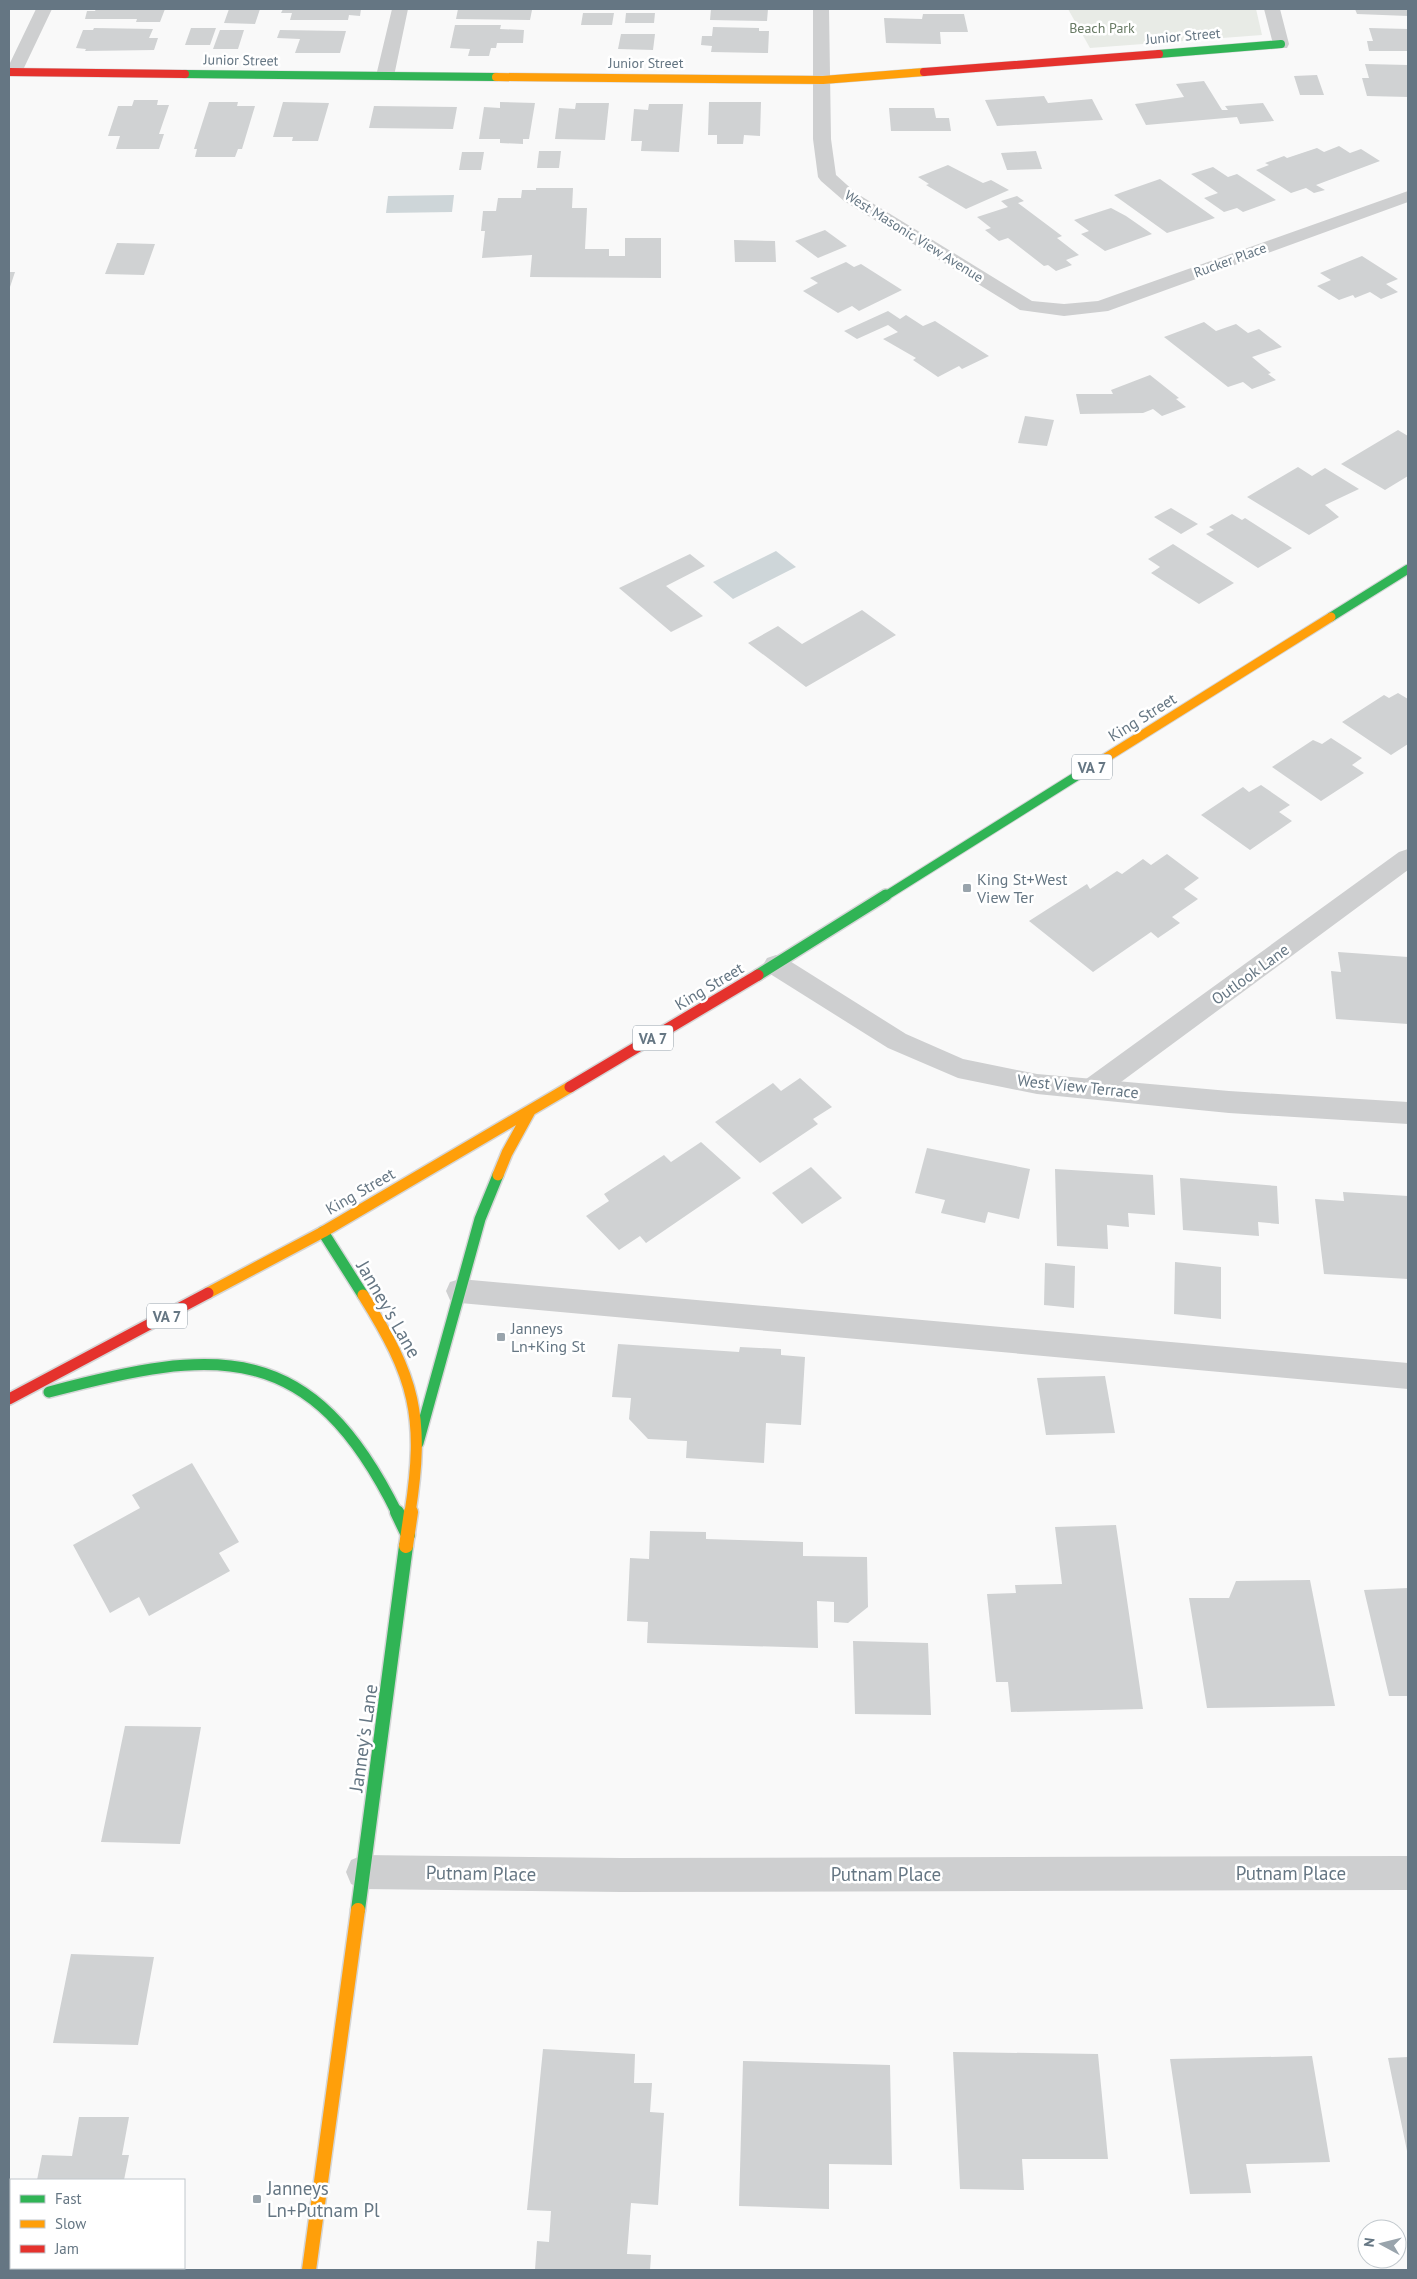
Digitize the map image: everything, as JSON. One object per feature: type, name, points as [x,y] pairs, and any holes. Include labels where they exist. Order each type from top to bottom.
[{"type":"main road","name":"Junior Street","points":[[12,72],[823,80],[1281,44]]},
{"type":"main road","name":"King Street","points":[[9,1399],[323,1232],[776,965],[1408,569]]},
{"type":"main road","points":[[418,1443],[480,1219],[507,1153],[531,1110]]},
{"type":"main road","name":"Janney's Lane","points":[[309,2270],[408,1535],[418,1443],[415,1407],[406,1373],[385,1329],[323,1232]]},
{"type":"main road","points":[[9,1404],[105,1376],[170,1365],[222,1363],[264,1371],[304,1391],[338,1420],[369,1460],[408,1535]]},
{"type":"street","points":[[12,72],[44,9]]},
{"type":"street","points":[[385,76],[400,9]]},
{"type":"street","name":"West Masonic View Avenue","points":[[821,9],[822,139],[827,178],[837,188],[1027,306],[1049,309]]},
{"type":"street","points":[[1272,9],[1281,44]]},
{"type":"street","name":"Rucker Place","points":[[1049,309],[1064,310],[1101,306],[1408,196]]},
{"type":"street","name":"Outlook Lane","points":[[1092,1089],[1408,858]]},
{"type":"street","name":"West View Terrace","points":[[776,965],[897,1041],[958,1068],[1037,1084],[1229,1102],[1408,1114]]},
{"type":"street","points":[[460,1291],[1408,1376]]},
{"type":"street","name":"Putnam Place","points":[[363,1872],[621,1875],[1408,1873]]},
{"type":"green space","name":"Beach Park","points":[[1068,9],[1256,9],[1262,35],[1090,48]]},
{"type":"shaded area","points":[[454,195],[452,212],[386,213],[388,196]]},
{"type":"shaded area","points":[[776,551],[796,567],[733,599],[713,582]]},
{"type":"building","points":[[96,9],[165,9],[160,22],[136,22],[137,19],[85,19],[87,11],[95,11]]},
{"type":"building","points":[[229,9],[260,9],[255,24],[224,23]]},
{"type":"building","points":[[283,9],[361,9],[360,16],[349,15],[348,20],[290,20],[292,13],[281,13]]},
{"type":"building","points":[[458,9],[532,10],[530,20],[456,19]]},
{"type":"building","points":[[711,9],[768,9],[767,21],[710,20]]},
{"type":"building","points":[[1355,9],[1408,9],[1408,16],[1357,14]]},
{"type":"building","points":[[583,13],[614,13],[612,25],[581,25]]},
{"type":"building","points":[[626,13],[655,13],[654,23],[625,23]]},
{"type":"building","points":[[923,14],[964,14],[968,32],[940,32],[941,44],[886,43],[884,18],[922,19]]},
{"type":"building","points":[[455,25],[501,25],[500,29],[524,30],[523,43],[497,43],[496,48],[491,48],[489,56],[468,56],[470,49],[450,48]]},
{"type":"building","points":[[713,27],[759,28],[759,31],[769,31],[768,53],[711,52],[712,46],[701,45],[702,36],[712,36]]},
{"type":"building","points":[[94,28],[153,29],[149,38],[158,38],[154,50],[85,51],[86,49],[76,48],[83,30],[93,30]]},
{"type":"building","points":[[191,28],[216,28],[210,45],[185,45]]},
{"type":"building","points":[[1369,28],[1408,29],[1408,51],[1369,51],[1367,41],[1373,41]]},
{"type":"building","points":[[220,30],[244,30],[238,49],[213,49]]},
{"type":"building","points":[[280,30],[346,31],[340,53],[295,53],[300,39],[277,38]]},
{"type":"building","points":[[621,34],[655,34],[653,50],[618,49]]},
{"type":"building","points":[[1365,64],[1408,65],[1408,97],[1367,96],[1362,78],[1369,78]]},
{"type":"building","points":[[1317,75],[1324,95],[1300,95],[1294,76]]},
{"type":"building","points":[[1204,81],[1222,110],[1228,110],[1225,106],[1263,103],[1274,121],[1240,124],[1237,117],[1146,125],[1135,104],[1184,97],[1176,84]]},
{"type":"building","points":[[1044,96],[1048,103],[1092,99],[1103,120],[997,126],[985,100]]},
{"type":"building","points":[[134,100],[158,100],[157,105],[169,105],[159,134],[164,134],[159,149],[116,149],[120,136],[108,136],[118,106],[132,106]]},
{"type":"building","points":[[209,102],[238,102],[237,106],[255,106],[242,149],[238,149],[235,157],[195,157],[197,149],[194,149]]},
{"type":"building","points":[[283,102],[329,103],[318,141],[292,141],[293,137],[273,137]]},
{"type":"building","points":[[500,102],[535,103],[529,139],[523,139],[523,144],[500,143],[500,139],[479,139],[484,107],[500,108]]},
{"type":"building","points":[[709,102],[761,102],[760,136],[744,135],[743,144],[717,144],[717,135],[708,135]]},
{"type":"building","points":[[576,103],[609,103],[605,140],[555,139],[559,108],[575,109]]},
{"type":"building","points":[[649,104],[683,104],[679,152],[641,151],[642,141],[631,141],[634,109],[648,110]]},
{"type":"building","points":[[374,106],[457,107],[453,129],[369,128]]},
{"type":"building","points":[[889,108],[934,108],[936,118],[949,118],[951,131],[891,131]]},
{"type":"building","points":[[1339,146],[1350,153],[1361,149],[1380,161],[1316,185],[1325,190],[1314,193],[1306,188],[1291,193],[1256,170],[1269,165],[1265,163],[1284,156],[1287,158],[1317,148],[1324,152]]},
{"type":"building","points":[[539,151],[561,151],[559,168],[537,168]]},
{"type":"building","points":[[1036,151],[1042,169],[1007,170],[1001,153]]},
{"type":"building","points":[[462,152],[484,152],[481,170],[459,170]]},
{"type":"building","points":[[948,165],[983,183],[991,180],[1009,190],[966,209],[926,185],[929,184],[918,177]]},
{"type":"building","points":[[1213,167],[1228,177],[1237,174],[1276,200],[1243,212],[1237,208],[1224,212],[1204,198],[1218,193],[1191,174]]},
{"type":"building","points":[[1160,179],[1215,218],[1167,233],[1114,195]]},
{"type":"building","points":[[536,188],[573,188],[572,208],[587,208],[585,249],[609,249],[609,256],[625,256],[625,238],[661,238],[661,278],[530,277],[532,255],[482,258],[485,231],[481,231],[483,211],[496,211],[498,198],[521,198],[522,190],[536,190]]},
{"type":"building","points":[[1017,196],[1024,201],[1018,203],[1062,236],[1057,238],[1079,255],[1066,260],[1072,265],[1056,271],[1048,265],[1044,266],[1008,238],[999,241],[985,230],[991,228],[977,217],[1008,207],[1001,201]]},
{"type":"building","points":[[1111,208],[1152,234],[1105,251],[1081,234],[1089,231],[1074,220]]},
{"type":"building","points":[[825,230],[847,246],[818,258],[795,241]]},
{"type":"building","points":[[734,240],[775,241],[776,262],[735,262]]},
{"type":"building","points":[[117,243],[155,244],[144,275],[105,274]]},
{"type":"building","points":[[1362,256],[1398,279],[1386,284],[1398,292],[1381,299],[1370,292],[1355,298],[1353,295],[1339,300],[1317,286],[1331,280],[1320,273]]},
{"type":"building","points":[[846,262],[854,267],[861,264],[902,290],[859,311],[852,306],[838,313],[803,291],[818,283],[810,278]]},
{"type":"building","points":[[9,272],[15,272],[9,290]]},
{"type":"building","points":[[888,311],[900,319],[906,315],[923,326],[935,321],[989,356],[962,369],[959,366],[938,377],[913,360],[916,358],[883,339],[898,332],[888,325],[857,339],[844,331]]},
{"type":"building","points":[[1204,322],[1216,331],[1236,324],[1248,333],[1259,329],[1282,347],[1252,357],[1271,373],[1268,374],[1276,380],[1252,389],[1243,382],[1228,387],[1164,337]]},
{"type":"building","points":[[1150,375],[1179,398],[1176,399],[1186,407],[1162,416],[1153,409],[1143,413],[1080,414],[1076,394],[1113,394],[1111,390]]},
{"type":"building","points":[[1025,416],[1054,420],[1047,446],[1018,443]]},
{"type":"building","points":[[1398,430],[1408,436],[1408,476],[1385,490],[1341,464]]},
{"type":"building","points":[[1298,467],[1312,476],[1325,468],[1359,489],[1325,505],[1339,517],[1309,535],[1247,497]]},
{"type":"building","points":[[1171,508],[1198,524],[1181,534],[1154,517]]},
{"type":"building","points":[[1232,514],[1242,520],[1245,518],[1292,548],[1258,568],[1206,534],[1214,530],[1209,527]]},
{"type":"building","points":[[1173,544],[1234,583],[1199,604],[1151,573],[1160,567],[1148,559]]},
{"type":"building","points":[[690,554],[705,566],[666,586],[703,616],[671,632],[619,588]]},
{"type":"building","points":[[862,610],[896,635],[806,687],[748,643],[778,626],[802,644]]},
{"type":"building","points":[[1398,693],[1408,699],[1408,744],[1391,755],[1342,722],[1384,695],[1389,698]]},
{"type":"building","points":[[1331,738],[1362,758],[1352,765],[1364,773],[1321,801],[1272,767],[1313,740],[1322,744]]},
{"type":"building","points":[[1261,785],[1290,805],[1279,812],[1292,821],[1250,850],[1201,815],[1243,787],[1249,792]]},
{"type":"building","points":[[1167,854],[1199,878],[1184,889],[1198,899],[1172,917],[1180,923],[1158,938],[1151,932],[1093,972],[1029,921],[1087,884],[1090,889],[1117,871],[1122,874],[1143,859],[1151,865]]},
{"type":"building","points":[[1338,952],[1408,957],[1408,1024],[1336,1019],[1331,971],[1341,972]]},
{"type":"building","points":[[800,1078],[832,1107],[813,1119],[818,1124],[760,1163],[715,1122],[773,1083],[781,1091]]},
{"type":"building","points":[[701,1142],[741,1178],[646,1243],[640,1236],[619,1250],[586,1216],[609,1201],[604,1194],[664,1155],[671,1162]]},
{"type":"building","points":[[927,1148],[1030,1169],[1019,1219],[988,1212],[985,1223],[941,1213],[945,1200],[915,1193]]},
{"type":"building","points":[[811,1167],[842,1198],[802,1224],[772,1193]]},
{"type":"building","points":[[1055,1169],[1153,1175],[1155,1215],[1128,1213],[1129,1227],[1107,1225],[1108,1249],[1057,1246]]},
{"type":"building","points":[[1180,1178],[1277,1186],[1279,1224],[1258,1222],[1259,1236],[1183,1230]]},
{"type":"building","points":[[1343,1192],[1408,1196],[1408,1279],[1324,1274],[1315,1199],[1344,1201]]},
{"type":"building","points":[[1175,1262],[1221,1267],[1221,1319],[1174,1314]]},
{"type":"building","points":[[1045,1263],[1075,1266],[1074,1308],[1044,1305]]},
{"type":"building","points":[[618,1344],[739,1352],[740,1347],[781,1349],[781,1355],[805,1357],[801,1425],[766,1423],[764,1463],[686,1458],[687,1441],[648,1439],[629,1419],[631,1398],[612,1397]]},
{"type":"building","points":[[1105,1376],[1115,1433],[1046,1435],[1037,1378]]},
{"type":"building","points":[[192,1463],[239,1542],[219,1553],[230,1571],[149,1616],[139,1597],[110,1613],[73,1545],[140,1508],[132,1495]]},
{"type":"building","points":[[1116,1525],[1143,1709],[1011,1712],[1008,1682],[996,1682],[987,1594],[1016,1593],[1015,1585],[1062,1584],[1055,1527]]},
{"type":"building","points":[[650,1531],[706,1532],[706,1539],[803,1542],[803,1556],[867,1557],[868,1607],[848,1623],[834,1622],[834,1602],[817,1601],[818,1648],[647,1643],[648,1622],[627,1621],[630,1558],[649,1559]]},
{"type":"building","points":[[1310,1580],[1335,1706],[1207,1708],[1189,1598],[1229,1598],[1236,1581]]},
{"type":"building","points":[[1408,1588],[1408,1696],[1389,1696],[1364,1590]]},
{"type":"building","points":[[853,1641],[928,1643],[931,1715],[855,1714]]},
{"type":"building","points":[[125,1726],[201,1727],[180,1844],[101,1842]]},
{"type":"building","points":[[71,1954],[154,1957],[138,2045],[53,2043]]},
{"type":"building","points":[[543,2049],[635,2054],[634,2083],[652,2083],[650,2112],[664,2113],[658,2205],[631,2203],[627,2254],[651,2255],[650,2270],[535,2270],[537,2241],[549,2242],[551,2211],[527,2210]]},
{"type":"building","points":[[953,2052],[1098,2054],[1108,2159],[1022,2159],[1024,2190],[960,2189]]},
{"type":"building","points":[[1312,2056],[1330,2162],[1246,2164],[1251,2193],[1190,2194],[1170,2059]]},
{"type":"building","points":[[1408,2057],[1408,2151],[1407,2151],[1388,2058]]},
{"type":"building","points":[[743,2061],[890,2065],[892,2165],[829,2164],[829,2209],[739,2206]]},
{"type":"building","points":[[79,2117],[129,2117],[122,2155],[129,2155],[124,2179],[37,2179],[42,2155],[72,2156]]},
{"type":"traffic: fast","points":[[1159,54],[1281,44]]},
{"type":"traffic: fast","points":[[185,74],[496,77]]},
{"type":"traffic: fast","points":[[1331,617],[1408,569]]},
{"type":"traffic: fast","points":[[758,975],[1099,762]]},
{"type":"traffic: fast","points":[[418,1443],[480,1219],[498,1175]]},
{"type":"traffic: fast","points":[[323,1232],[363,1295]]},
{"type":"traffic: fast","points":[[49,1392],[137,1370],[178,1364],[218,1363],[257,1370],[294,1385],[328,1410],[368,1458],[408,1535]]},
{"type":"traffic: fast","points":[[358,1910],[406,1546]]},
{"type":"traffic: slow","points":[[496,77],[823,80],[924,72]]},
{"type":"traffic: slow","points":[[1099,762],[1331,617]]},
{"type":"traffic: slow","points":[[208,1293],[323,1232],[570,1087]]},
{"type":"traffic: slow","points":[[498,1175],[507,1153],[530,1111]]},
{"type":"traffic: slow","points":[[363,1295],[384,1329],[402,1365],[414,1403],[418,1443],[415,1482],[406,1546]]},
{"type":"traffic: slow","points":[[309,2270],[358,1910]]},
{"type":"traffic: jam","points":[[924,72],[1159,54]]},
{"type":"traffic: jam","points":[[9,72],[185,74]]},
{"type":"traffic: jam","points":[[570,1087],[758,975]]},
{"type":"traffic: jam","points":[[9,1399],[208,1293]]},
{"type":"place","name":"King St+West View Ter","points":[[967,888]]},
{"type":"place","name":"Janneys Ln+King St","points":[[501,1337]]},
{"type":"place","name":"Janneys Ln+Putnam Pl","points":[[257,2199]]}]
